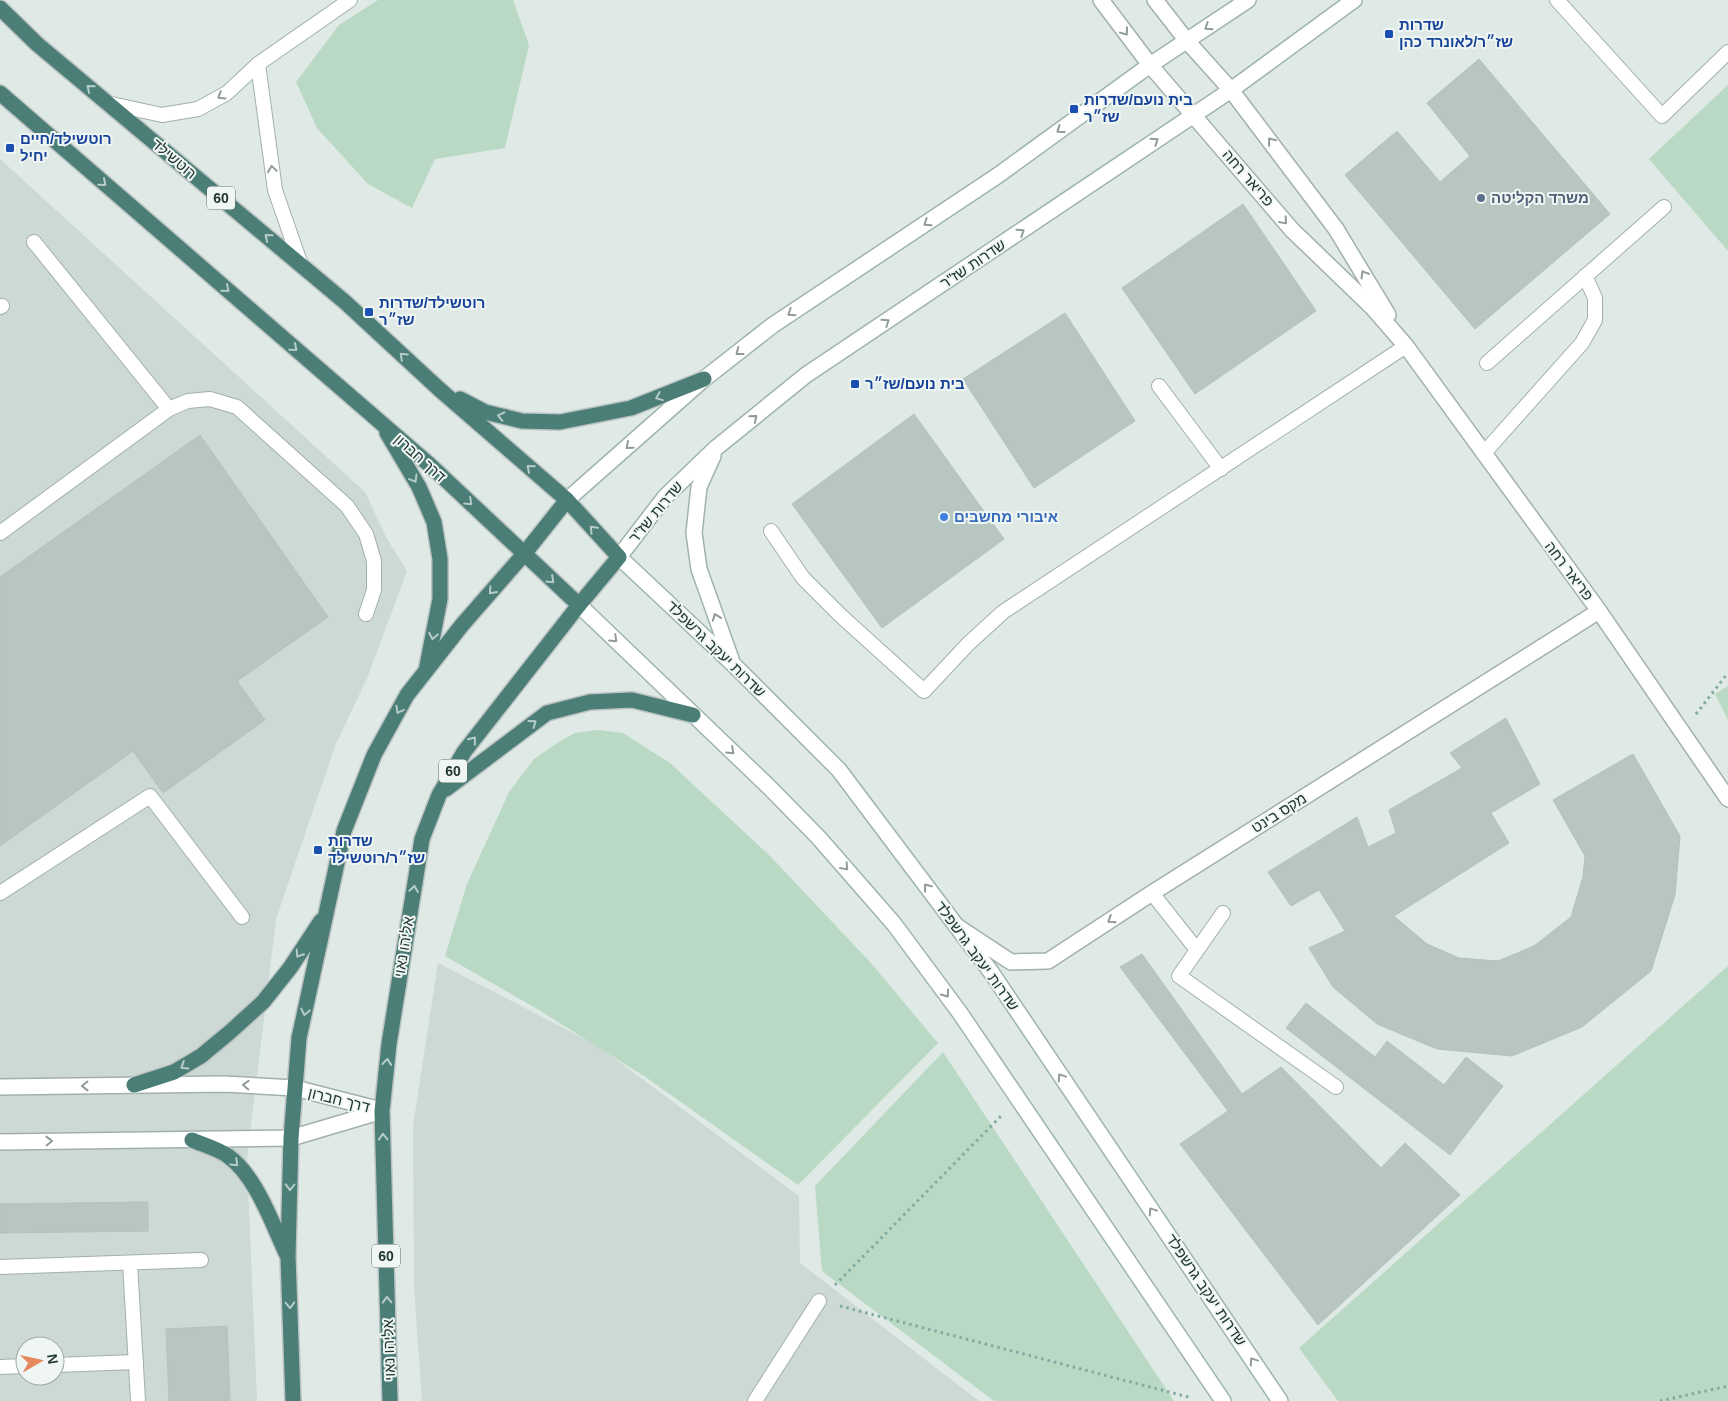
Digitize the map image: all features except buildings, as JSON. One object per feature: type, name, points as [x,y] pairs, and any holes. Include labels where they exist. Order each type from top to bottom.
[{"type":"highway","name":"רוטשילד","points":[[0,8],[37,44],[345,302],[439,389]]},
{"type":"highway","name":"דרך חברון","points":[[0,93],[431,466],[579,605]]},
{"type":"highway","points":[[439,389],[485,412],[522,421],[560,422],[631,408],[704,379]]},
{"type":"highway","name":"60","points":[[439,389],[567,500],[619,557]]},
{"type":"highway","points":[[380,422],[419,487],[434,522],[440,559],[440,599],[426,670]]},
{"type":"highway","points":[[294,1401],[288,1256],[291,1138],[299,1038],[344,831],[371,764],[407,695],[462,625],[524,554],[567,500]]},
{"type":"highway","name":"אליהו נאוי","points":[[390,1401],[382,1111],[389,1044],[422,839],[439,795],[464,752],[619,557]]},
{"type":"highway","points":[[439,795],[547,713],[590,702],[632,700],[693,715]]},
{"type":"highway","points":[[134,1085],[174,1072],[201,1056],[230,1032],[263,1002],[290,968],[326,914]]},
{"type":"highway","points":[[192,1140],[228,1156],[245,1172],[258,1194],[288,1256]]},
{"type":"main road","name":"פריאר רחה","points":[[1101,0],[1150,65],[1292,230],[1372,307],[1406,346],[1599,611],[1728,799]]},
{"type":"main road","name":"פריאר רחה","points":[[1155,0],[1187,41],[1231,90],[1336,228],[1406,346]]},
{"type":"main road","points":[[567,500],[704,379],[773,325],[997,176],[1150,65],[1248,0]]},
{"type":"main road","name":"שדרות שז\"ר","points":[[619,557],[665,497],[716,448],[806,375],[1231,90],[1354,0]]},
{"type":"main road","points":[[716,448],[699,487],[694,533],[699,569],[732,662]]},
{"type":"main road","name":"שדרות יעקב גרשפלד","points":[[619,557],[732,662],[839,770],[991,972],[1280,1401]]},
{"type":"main road","points":[[579,605],[769,787],[813,832],[894,924],[960,1013],[1019,1098],[1223,1401]]},
{"type":"main road","name":"מקס בינט","points":[[956,926],[1012,962],[1048,961],[1152,893],[1599,611]]},
{"type":"main road","name":"דרך חברון","points":[[0,1086],[224,1084],[295,1088],[382,1111]]},
{"type":"main road","name":"דרך חברון","points":[[0,1142],[291,1138],[382,1111]]},
{"type":"main road","points":[[389,1383],[397,1401]]},
{"type":"lane","points":[[107,103],[162,115],[198,109],[227,93],[258,64],[350,0]]},
{"type":"lane","points":[[1557,0],[1662,116],[1728,52]]},
{"type":"lane","points":[[258,64],[275,190],[301,265]]},
{"type":"lane","points":[[1487,363],[1664,207]]},
{"type":"lane","points":[[34,242],[169,409]]},
{"type":"lane","points":[[1484,453],[1582,343],[1595,320],[1596,298],[1585,276]]},
{"type":"lane","points":[[771,531],[803,578],[840,615],[924,692],[968,644],[1003,612],[1406,346]]},
{"type":"lane","points":[[1158,386],[1221,469]]},
{"type":"lane","points":[[0,533],[169,409],[188,401],[210,399],[237,407],[347,506],[366,534],[374,561],[374,590],[366,614]]},
{"type":"lane","points":[[0,893],[150,796],[242,917]]},
{"type":"lane","points":[[1152,893],[1197,950]]},
{"type":"lane","points":[[1223,912],[1179,976],[1336,1086]]},
{"type":"lane","points":[[0,1268],[201,1260]]},
{"type":"lane","points":[[130,1263],[138,1401]]},
{"type":"lane","points":[[755,1401],[819,1301]]},
{"type":"lane","points":[[65,1365],[136,1362]]},
{"type":"lane","points":[[0,1367],[15,1366]]},
{"type":"path","points":[[1682,732],[1728,673]]},
{"type":"path","points":[[819,1301],[1019,1098]]},
{"type":"path","points":[[819,1301],[1194,1398]]},
{"type":"path","points":[[1660,1401],[1728,1386]]},
{"type":"shaded area","points":[[0,159],[365,492],[386,537],[407,571],[368,676],[335,746],[276,919],[247,1159],[257,1401],[0,1401]]},
{"type":"shaded area","points":[[438,963],[598,1046],[799,1196],[800,1263],[979,1401],[422,1401],[414,1286],[413,1126]]},
{"type":"green space","points":[[378,0],[513,0],[529,45],[505,148],[435,159],[412,208],[368,184],[317,128],[296,82],[339,25]]},
{"type":"green space","points":[[1728,85],[1728,251],[1649,159]]},
{"type":"green space","points":[[1728,686],[1728,720],[1715,694]]},
{"type":"green space","points":[[598,730],[623,733],[670,763],[770,856],[870,962],[938,1043],[798,1185],[647,1078],[539,1010],[445,956],[467,884],[509,792],[534,759],[575,733]]},
{"type":"green space","points":[[1728,966],[1728,1401],[1338,1401],[1299,1348]]},
{"type":"green space","points":[[943,1052],[1174,1401],[994,1401],[822,1271],[815,1186]]},
{"type":"place","name":"שדרות שז״ר/לאונרד כהן","points":[[1389,34]]},
{"type":"place","name":"בית נועם/שדרות שז״ר","points":[[1074,109]]},
{"type":"place","name":"רוטשילד/חיים יחיל","points":[[10,148]]},
{"type":"place","name":"משרד הקליטה","points":[[1481,198]]},
{"type":"place","name":"רוטשילד/שדרות שז״ר","points":[[369,312]]},
{"type":"place","name":"בית נועם/שז״ר","points":[[855,384]]},
{"type":"place","name":"איבורי מחשבים","points":[[944,517]]},
{"type":"place","name":"שדרות שז״ר/רוטשילד","points":[[318,850]]}]
